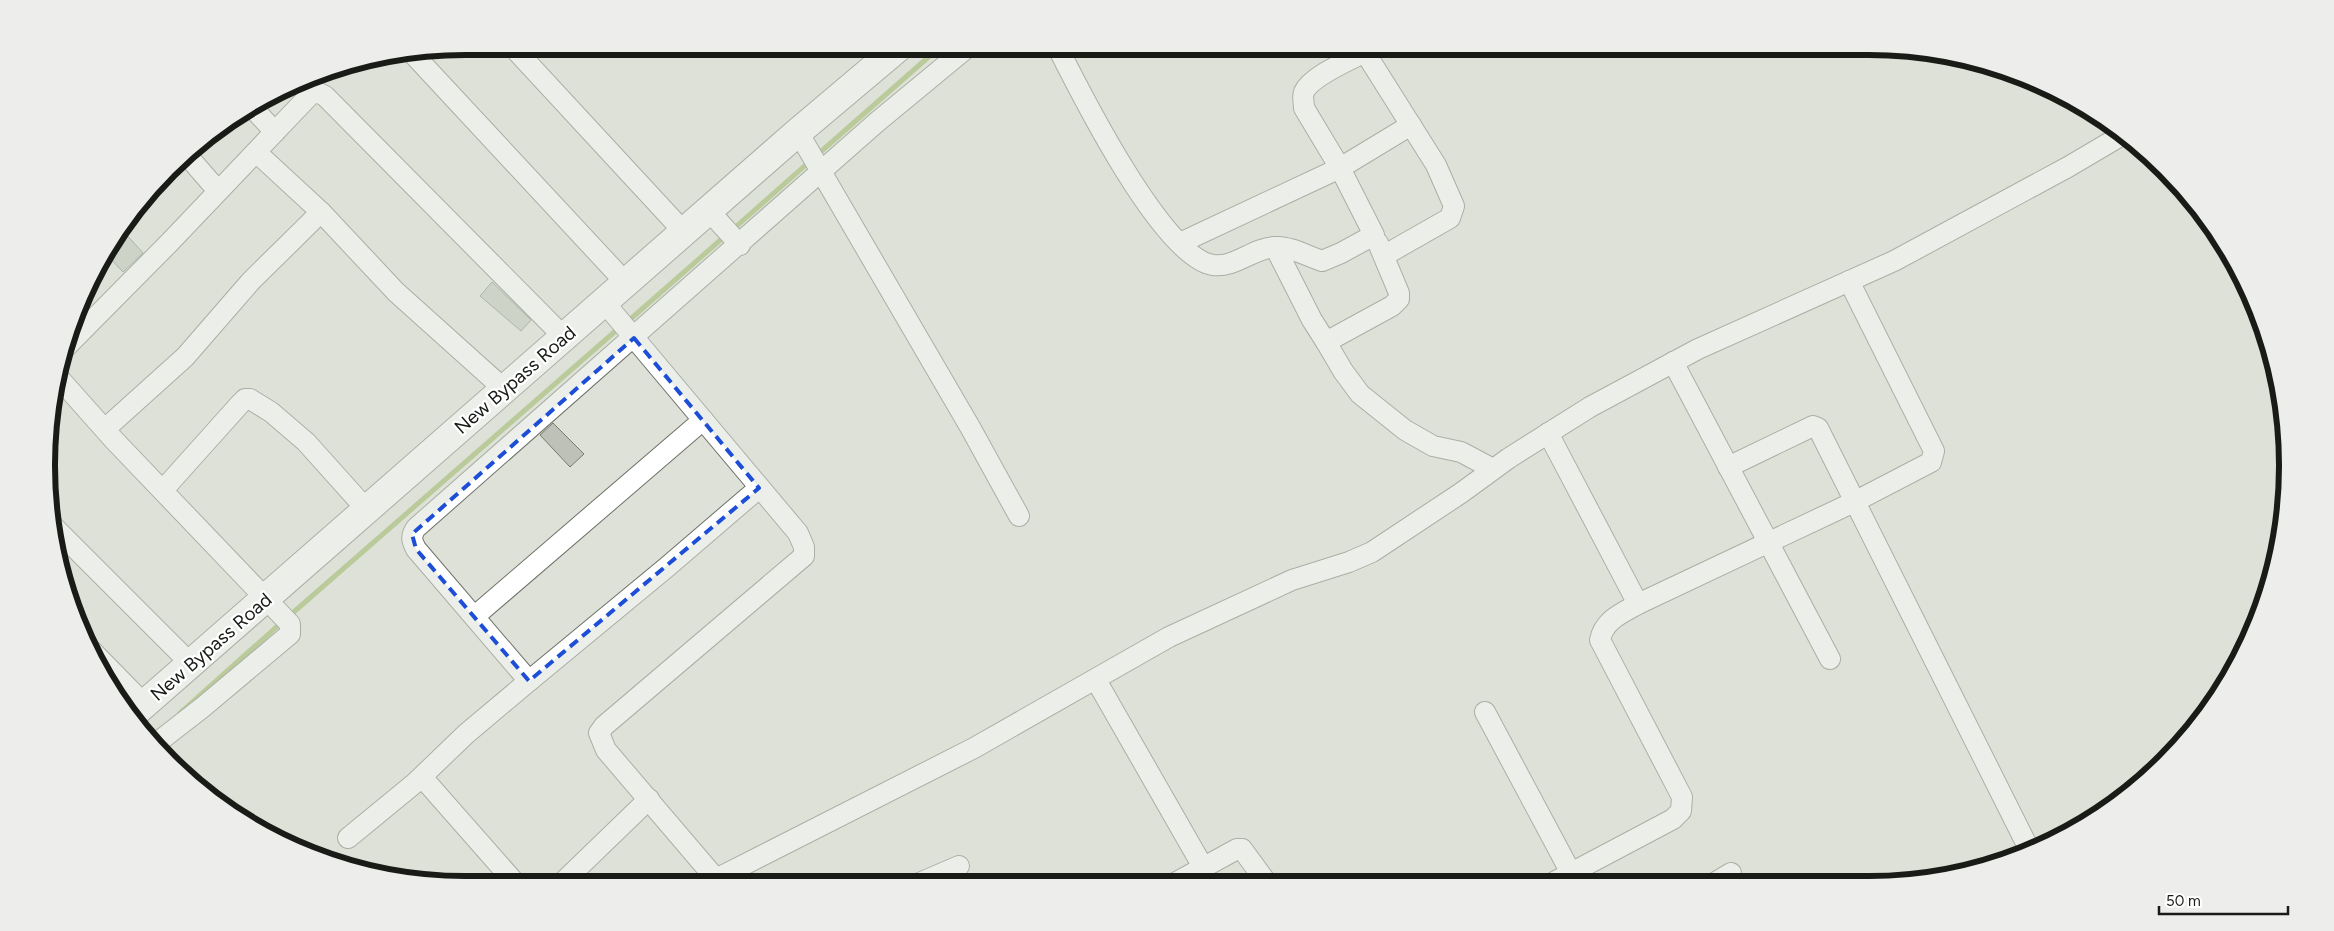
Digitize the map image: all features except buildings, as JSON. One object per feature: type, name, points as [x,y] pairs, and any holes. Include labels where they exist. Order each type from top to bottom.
[{"type":"main road","name":"New Bypass Road","points":[[138,709],[191,664],[280,612],[367,510],[564,337],[621,323],[626,283],[684,232],[726,230],[811,155],[893,55]]},
{"type":"street","points":[[520,55],[684,232]]},
{"type":"street","points":[[529,681],[416,549],[411,540],[412,534],[621,323],[811,155],[877,122],[958,55]]},
{"type":"street","points":[[1062,55],[1101,132],[1121,164],[1180,244],[1202,262],[1214,265],[1229,263],[1263,249],[1275,247],[1288,248],[1322,261]]},
{"type":"street","points":[[1326,342],[1392,306],[1399,299],[1399,292],[1385,255],[1340,168],[1304,108],[1303,98],[1305,90],[1315,79],[1353,55]]},
{"type":"street","points":[[1367,55],[1436,165],[1451,198],[1454,211],[1450,218],[1385,255]]},
{"type":"street","points":[[417,58],[626,283]]},
{"type":"street","points":[[77,335],[310,95],[317,92],[322,94],[564,337]]},
{"type":"street","points":[[257,112],[275,132]]},
{"type":"street","points":[[1180,244],[1340,168],[1412,125]]},
{"type":"street","points":[[728,876],[965,753],[1169,637],[1292,580],[1349,562],[1372,552],[1493,469],[1590,407],[1673,362],[1911,252],[2068,167],[2116,139]]},
{"type":"street","points":[[256,152],[320,212],[396,292],[504,389]]},
{"type":"street","points":[[811,155],[970,427],[1019,516]]},
{"type":"street","points":[[191,160],[218,191]]},
{"type":"street","points":[[105,429],[185,357],[251,281],[320,212]]},
{"type":"street","points":[[1289,278],[1374,235]]},
{"type":"street","points":[[1275,247],[1289,278],[1326,342],[1343,371],[1360,394],[1406,430],[1433,446],[1460,452],[1493,469]]},
{"type":"street","points":[[1566,876],[1673,819],[1681,811],[1682,797],[1600,640],[1602,630],[1607,624],[1638,604],[1854,502],[1931,462],[1934,451],[1849,281]]},
{"type":"street","points":[[621,323],[798,533],[804,546],[804,556],[604,726],[599,733],[606,750],[650,799],[711,876]]},
{"type":"street","points":[[1673,362],[1830,659]]},
{"type":"street","points":[[63,383],[280,612],[290,634],[161,740]]},
{"type":"street","points":[[163,490],[240,404],[246,399],[250,399],[259,403],[306,442],[367,510]]},
{"type":"street","points":[[475,616],[703,420]]},
{"type":"street","points":[[1728,468],[1813,426],[1821,432],[1854,502],[2027,845]]},
{"type":"street","points":[[1548,434],[1638,604]]},
{"type":"street","points":[[348,838],[422,777],[466,734],[759,488]]},
{"type":"street","points":[[61,534],[191,664]]},
{"type":"street","points":[[1096,680],[1203,867]]},
{"type":"street","points":[[117,683],[138,709]]},
{"type":"street","points":[[1485,712],[1561,876]]},
{"type":"street","points":[[422,777],[509,876]]},
{"type":"street","points":[[568,876],[650,799]]},
{"type":"street","points":[[1187,876],[1232,851],[1242,850],[1262,876]]},
{"type":"street","points":[[936,876],[959,866]]},
{"type":"highlighted area","points":[[634,338],[759,488],[529,681],[416,549],[412,534]]},
{"type":"waterway","points":[[817,155],[931,55]]},
{"type":"waterway","points":[[731,231],[809,162]]},
{"type":"waterway","points":[[626,323],[725,236]]},
{"type":"waterway","points":[[288,617],[619,328]]},
{"type":"waterway","points":[[180,713],[282,622]]}]
